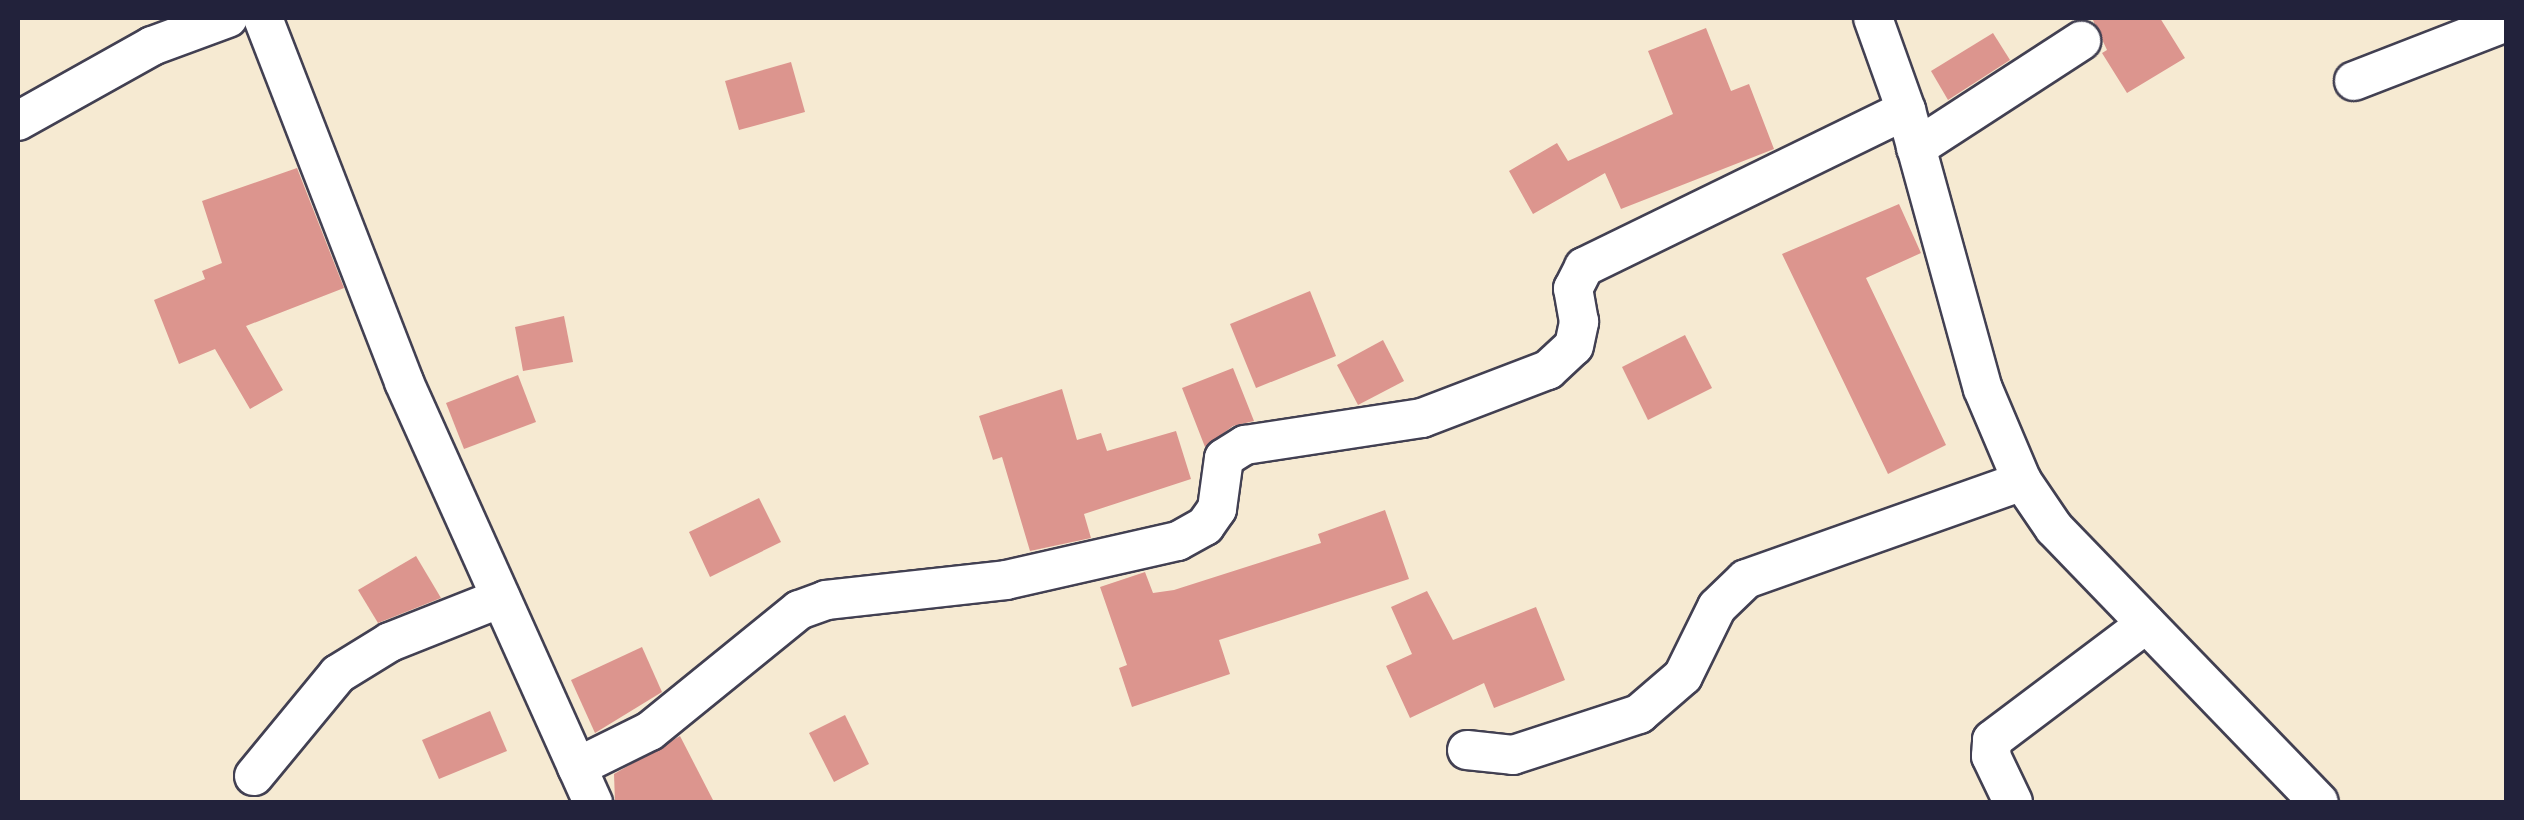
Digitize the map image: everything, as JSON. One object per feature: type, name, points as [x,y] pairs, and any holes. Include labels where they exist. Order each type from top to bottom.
[{"type":"street","points":[[18,120],[152,46],[228,18]]},
{"type":"street","points":[[262,18],[404,382],[592,802]]},
{"type":"street","points":[[1872,18],[1906,110],[1983,389],[2022,480],[2054,528],[2319,802]]},
{"type":"street","points":[[2354,81],[2506,22]]},
{"type":"street","points":[[1916,148],[2081,41]]},
{"type":"street","points":[[576,767],[650,731],[799,610],[826,600],[1006,580],[1178,541],[1205,526],[1217,509],[1224,458],[1245,445],[1422,418],[1548,370],[1574,346],[1579,322],[1573,290],[1584,267],[1906,110]]},
{"type":"street","points":[[1467,750],[1512,755],[1639,714],[1683,676],[1717,607],[1746,579],[2022,480]]},
{"type":"street","points":[[254,776],[338,674],[390,642],[500,598]]},
{"type":"street","points":[[2013,802],[1991,756],[1992,740],[2146,624]]},
{"type":"building","points":[[2092,18],[2160,18],[2185,58],[2127,93],[2102,53],[2107,50]]},
{"type":"building","points":[[1706,28],[1731,91],[1749,84],[1774,149],[1621,209],[1605,173],[1533,214],[1509,171],[1557,143],[1568,161],[1673,114],[1648,51]]},
{"type":"building","points":[[1993,33],[2010,60],[1948,100],[1931,71]]},
{"type":"building","points":[[791,62],[805,112],[739,130],[725,81]]},
{"type":"building","points":[[297,168],[344,288],[246,326],[283,390],[250,409],[215,349],[179,364],[154,300],[205,279],[202,271],[222,263],[202,201]]},
{"type":"building","points":[[1899,204],[1921,253],[1866,278],[1946,445],[1888,474],[1782,254]]},
{"type":"building","points":[[1310,291],[1336,356],[1256,388],[1230,324]]},
{"type":"building","points":[[564,316],[573,362],[523,371],[515,327]]},
{"type":"building","points":[[1685,335],[1712,388],[1648,420],[1622,367]]},
{"type":"building","points":[[1383,340],[1404,381],[1358,405],[1337,365]]},
{"type":"building","points":[[1233,368],[1254,421],[1233,426],[1205,447],[1182,388]]},
{"type":"building","points":[[518,375],[536,422],[464,449],[446,403]]},
{"type":"building","points":[[1062,389],[1077,440],[1101,433],[1107,451],[1176,431],[1191,479],[1084,514],[1091,538],[1030,551],[1002,457],[993,460],[979,416]]},
{"type":"building","points":[[759,498],[781,542],[710,577],[689,532]]},
{"type":"building","points":[[1385,510],[1409,579],[1219,640],[1230,674],[1132,707],[1119,668],[1127,665],[1100,587],[1145,572],[1153,593],[1174,590],[1321,543],[1318,534]]},
{"type":"building","points":[[416,556],[441,598],[378,623],[358,590]]},
{"type":"building","points":[[1427,591],[1453,640],[1536,607],[1565,680],[1494,708],[1484,683],[1410,718],[1386,666],[1412,654],[1391,607]]},
{"type":"building","points":[[642,647],[662,692],[595,733],[571,680]]},
{"type":"building","points":[[490,711],[507,751],[439,779],[422,740]]},
{"type":"building","points":[[845,715],[869,764],[834,782],[809,733]]},
{"type":"building","points":[[680,736],[714,802],[615,802],[614,774]]}]
